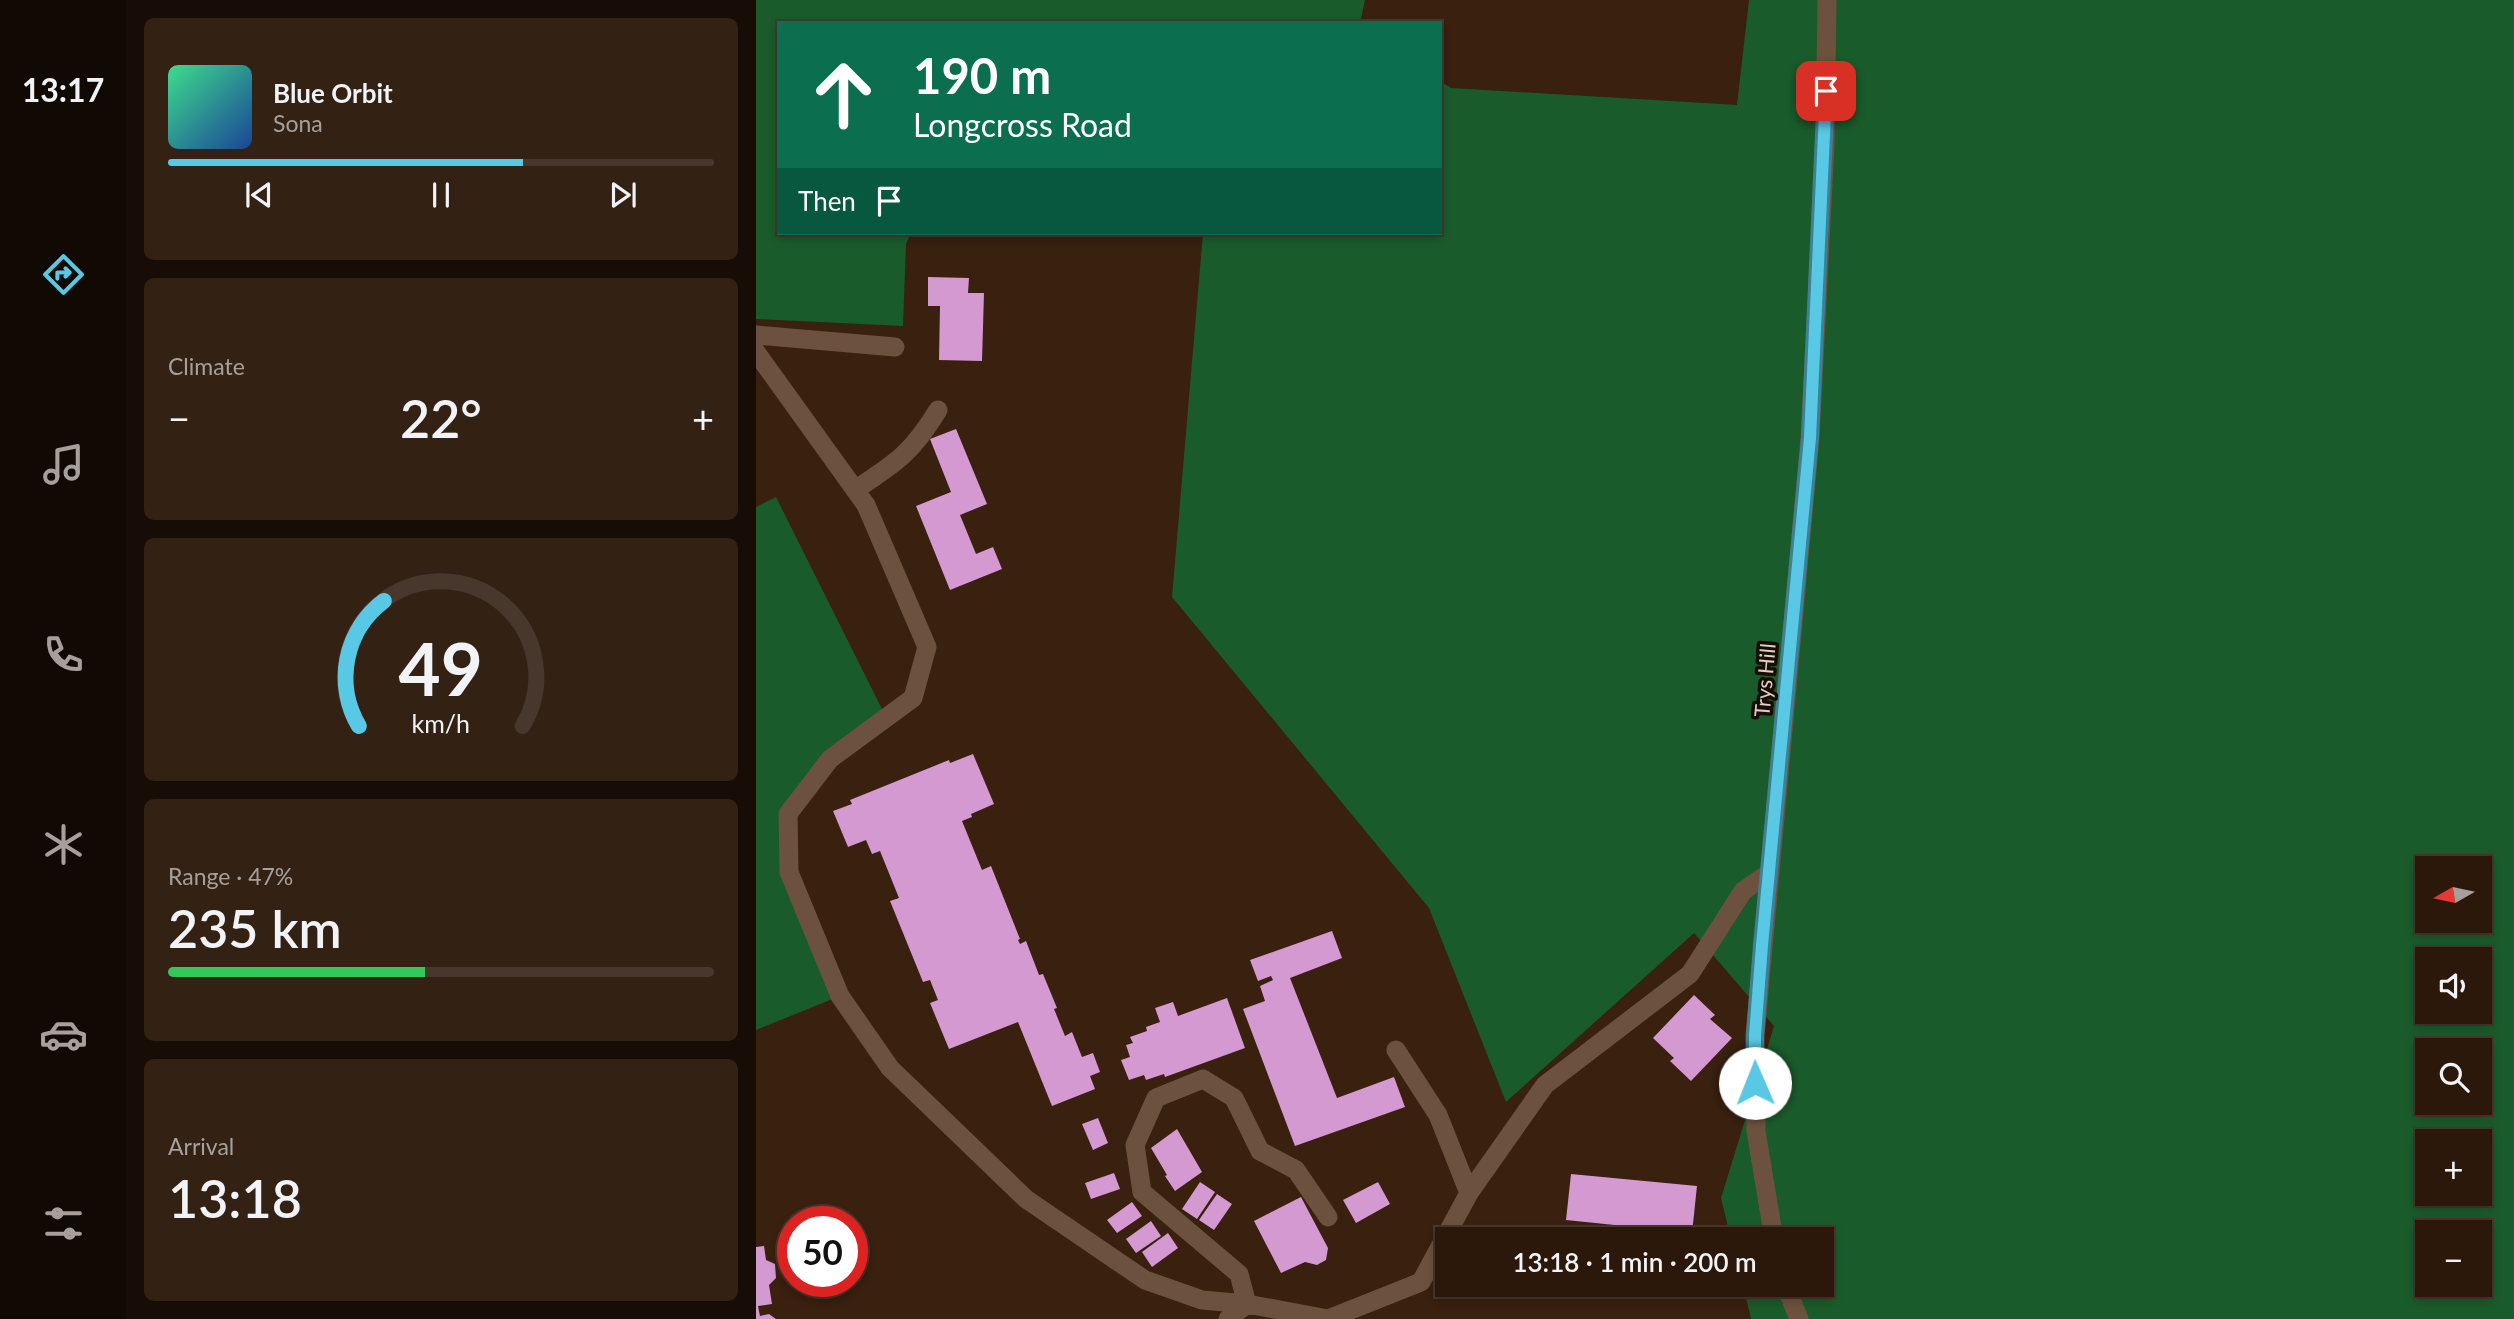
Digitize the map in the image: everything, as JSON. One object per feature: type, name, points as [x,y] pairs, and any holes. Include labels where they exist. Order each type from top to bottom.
[{"type":"main road","name":"Trys Hill","points":[[1771,1227],[1756,1130],[1755,1035],[1810,438],[1825,145],[1828,0]]},
{"type":"main road","points":[[756,335],[895,347]]},
{"type":"main road","points":[[756,352],[866,505],[927,647],[913,698],[831,759],[788,814],[789,872],[840,996],[890,1068],[1026,1199],[1144,1280],[1202,1300],[1247,1304],[1328,1318],[1422,1282],[1469,1194],[1545,1085],[1690,974],[1743,891],[1769,873]]},
{"type":"main road","points":[[855,490],[906,454],[920,439],[938,410]]},
{"type":"main road","points":[[1396,1050],[1438,1115],[1469,1194]]},
{"type":"main road","points":[[1247,1304],[1239,1274],[1142,1192],[1135,1145],[1156,1098],[1203,1079],[1234,1098],[1260,1151],[1296,1170],[1328,1217]]},
{"type":"main road","points":[[1791,1297],[1799,1319]]},
{"type":"main road","points":[[1228,1319],[1247,1304]]},
{"type":"green space","points":[[756,0],[1365,0],[1360,21],[777,21],[777,235],[910,235],[906,244],[903,326],[756,319]]},
{"type":"green space","points":[[1749,0],[2514,0],[2514,1319],[1751,1319],[1746,1297],[1834,1297],[1834,1227],[1728,1227],[1721,1198],[1774,1026],[1694,933],[1506,1102],[1429,908],[1172,597],[1203,235],[1442,235],[1442,82],[1451,88],[1737,105]]},
{"type":"green space","points":[[776,497],[886,717],[830,759],[788,814],[789,872],[840,996],[756,1030],[756,507]]},
{"type":"building","points":[[928,277],[969,278],[968,293],[984,293],[982,361],[939,360],[940,306],[928,306]]},
{"type":"building","points":[[956,429],[987,504],[960,515],[976,554],[993,547],[1002,569],[950,590],[916,506],[951,492],[930,439]]},
{"type":"building","points":[[973,754],[994,804],[962,821],[982,870],[991,866],[1020,944],[1026,941],[1039,975],[1043,974],[1065,1036],[1072,1032],[1082,1057],[1093,1053],[1100,1072],[1090,1076],[1095,1089],[1052,1106],[1018,1022],[949,1049],[930,1003],[938,1000],[930,980],[923,982],[890,901],[899,898],[880,851],[872,854],[866,840],[848,847],[833,811],[852,804],[850,800],[949,760],[950,763]]},
{"type":"building","points":[[1332,931],[1342,958],[1290,978],[1337,1098],[1394,1077],[1405,1107],[1295,1146],[1243,1009],[1265,1001],[1260,986],[1273,980],[1271,976],[1258,981],[1250,960]]},
{"type":"building","points":[[1694,995],[1715,1015],[1710,1019],[1732,1038],[1691,1081],[1670,1061],[1674,1058],[1653,1038]]},
{"type":"building","points":[[1227,998],[1245,1048],[1165,1077],[1164,1074],[1146,1080],[1144,1075],[1129,1080],[1121,1060],[1130,1057],[1126,1045],[1133,1043],[1130,1037],[1147,1031],[1146,1027],[1160,1022],[1155,1008],[1173,1002],[1178,1016]]},
{"type":"building","points":[[1098,1118],[1108,1143],[1093,1150],[1082,1124]]},
{"type":"building","points":[[1177,1129],[1202,1172],[1175,1191],[1151,1148]]},
{"type":"building","points":[[1114,1173],[1120,1189],[1091,1199],[1085,1183]]},
{"type":"building","points":[[1571,1174],[1697,1186],[1693,1227],[1634,1227],[1566,1220]]},
{"type":"building","points":[[1200,1182],[1215,1192],[1197,1219],[1182,1209]]},
{"type":"building","points":[[1378,1182],[1390,1204],[1356,1223],[1343,1200]]},
{"type":"building","points":[[1217,1194],[1232,1204],[1214,1230],[1199,1220]]},
{"type":"building","points":[[1301,1197],[1328,1248],[1326,1260],[1317,1265],[1305,1262],[1281,1273],[1254,1221]]},
{"type":"building","points":[[1132,1202],[1142,1216],[1117,1233],[1107,1220]]},
{"type":"building","points":[[1151,1221],[1161,1236],[1136,1253],[1126,1239]]},
{"type":"building","points":[[1168,1233],[1178,1248],[1152,1267],[1142,1252]]},
{"type":"building","points":[[764,1246],[766,1260],[775,1264],[776,1278],[769,1285],[772,1304],[758,1306],[760,1316],[769,1314],[776,1319],[756,1319],[756,1247]]},
{"type":"route","points":[[1755,1083],[1755,1035],[1762,945],[1810,438],[1826,91]]}]
